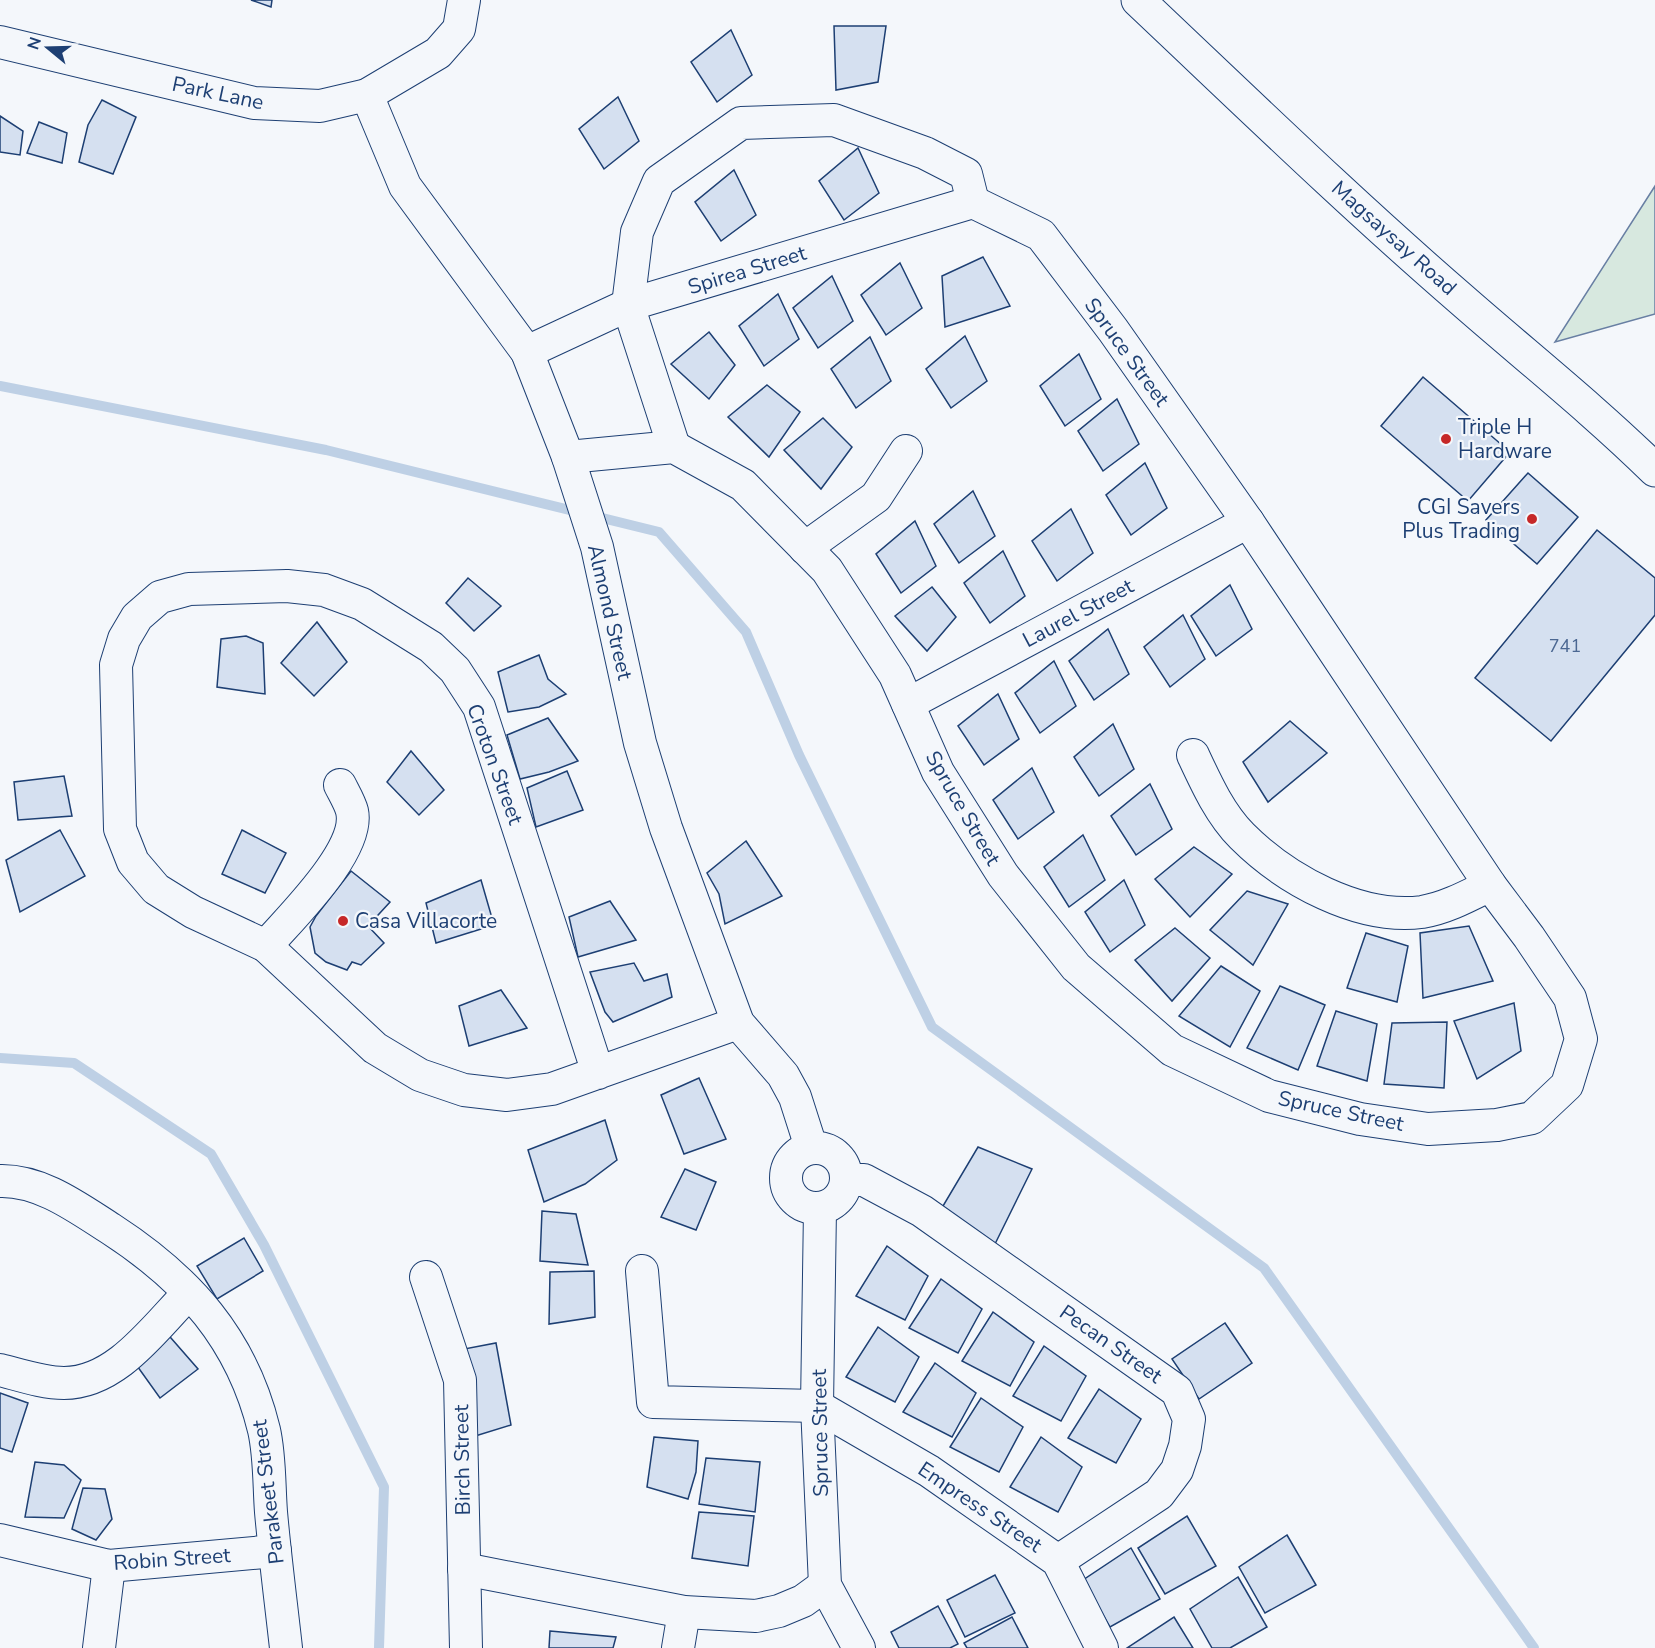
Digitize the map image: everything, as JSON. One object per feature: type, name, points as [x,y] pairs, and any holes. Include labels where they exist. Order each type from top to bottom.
[{"type":"main road","name":"Magsaysay Road","points":[[1138,0],[1308,160],[1460,298],[1621,437],[1655,470]]},
{"type":"street","name":"Park Lane","points":[[0,42],[254,103],[320,106],[367,95],[438,53],[459,29],[464,0]]},
{"type":"street","name":"Almond Street","points":[[367,95],[405,186],[527,352],[568,457],[597,548],[651,786],[738,1023],[783,1075],[795,1097],[811,1148]]},
{"type":"street","points":[[568,457],[674,447],[628,305],[637,232],[659,181],[741,123],[834,120],[925,153],[966,174],[973,202]]},
{"type":"street","name":"Spirea Street","points":[[527,352],[628,305],[973,202]]},
{"type":"street","name":"Spruce Street","points":[[674,447],[743,485],[827,570],[895,675],[938,772],[1003,875],[1076,967],[1172,1050],[1269,1096],[1360,1119],[1428,1129],[1497,1125],[1532,1118],[1567,1085],[1581,1039],[1570,998],[1490,885],[1248,522],[1113,330],[1041,235],[973,202]]},
{"type":"street","points":[[805,548],[876,497],[906,451]]},
{"type":"street","name":"Laurel Street","points":[[908,704],[1248,522]]},
{"type":"street","name":"Croton Street","points":[[598,1073],[479,707],[455,670],[431,647],[362,604],[324,590],[287,586],[189,589],[160,597],[137,617],[124,639],[116,665],[120,829],[133,862],[156,889],[193,912],[266,946],[375,1048],[420,1075],[464,1090],[507,1095],[552,1089],[598,1073],[738,1023]]},
{"type":"street","points":[[1193,755],[1212,796],[1242,836],[1287,872],[1337,898],[1383,911],[1422,912],[1458,901],[1490,885]]},
{"type":"street","points":[[266,946],[331,871],[347,842],[352,812],[340,786]]},
{"type":"street","points":[[811,1148],[825,1148],[837,1155],[844,1167],[846,1180],[842,1193],[833,1203],[820,1209],[807,1208],[794,1200],[787,1189],[785,1176],[789,1162],[798,1153],[811,1148]]},
{"type":"street","name":"Pecan Street","points":[[846,1180],[864,1180],[922,1210],[1177,1391],[1189,1419],[1185,1446],[1177,1470],[1159,1494],[1058,1561]]},
{"type":"street","name":"Parakeet Street","points":[[0,1181],[16,1181],[49,1192],[134,1244],[214,1318],[234,1350],[252,1390],[265,1432],[286,1648]]},
{"type":"street","name":"Spruce Street","points":[[820,1209],[817,1406],[825,1585],[859,1648]]},
{"type":"street","points":[[642,1271],[653,1402],[817,1406]]},
{"type":"street","name":"Birch Street","points":[[426,1277],[460,1380],[466,1648]]},
{"type":"street","points":[[0,1370],[62,1383],[85,1381],[107,1371],[125,1357],[189,1293]]},
{"type":"street","name":"Empress Street","points":[[817,1406],[929,1471],[1058,1561],[1102,1648]]},
{"type":"street","name":"Robin Street","points":[[0,1540],[110,1566],[275,1551]]},
{"type":"street","points":[[99,1648],[110,1566]]},
{"type":"street","points":[[464,1569],[684,1612],[756,1616],[778,1611],[803,1601],[825,1585]]},
{"type":"street","points":[[678,1648],[684,1612]]},
{"type":"shaded area","points":[[1655,186],[1655,314],[1555,342]]},
{"type":"building","points":[[251,0],[272,0],[271,7]]},
{"type":"building","points":[[834,26],[886,26],[878,82],[836,90]]},
{"type":"building","points":[[731,30],[752,75],[717,102],[691,62]]},
{"type":"building","points":[[618,97],[639,141],[604,169],[579,129]]},
{"type":"building","points":[[102,100],[136,117],[113,174],[79,162],[88,125]]},
{"type":"building","points":[[0,116],[23,131],[20,155],[0,152]]},
{"type":"building","points":[[39,122],[67,133],[62,163],[27,153]]},
{"type":"building","points":[[858,148],[879,193],[844,220],[819,181]]},
{"type":"building","points":[[734,170],[756,215],[721,241],[695,202]]},
{"type":"building","points":[[983,257],[1010,306],[945,327],[942,276]]},
{"type":"building","points":[[900,263],[922,308],[886,335],[861,295]]},
{"type":"building","points":[[832,276],[853,321],[818,348],[793,308]]},
{"type":"building","points":[[778,294],[799,339],[764,366],[739,326]]},
{"type":"building","points":[[709,332],[735,365],[709,399],[671,364]]},
{"type":"building","points":[[965,336],[987,381],[951,408],[926,369]]},
{"type":"building","points":[[870,337],[891,381],[856,408],[831,369]]},
{"type":"building","points":[[1079,354],[1101,399],[1065,426],[1040,386]]},
{"type":"building","name":"Triple H Hardware","points":[[1423,377],[1510,452],[1468,501],[1381,426]]},
{"type":"building","points":[[767,385],[800,412],[769,457],[728,417]]},
{"type":"building","points":[[1117,399],[1139,444],[1103,471],[1078,431]]},
{"type":"building","points":[[823,418],[852,447],[821,489],[784,450]]},
{"type":"building","points":[[1145,463],[1167,508],[1131,535],[1106,495]]},
{"type":"building","name":"CGI Savers Plus Trading","points":[[1528,473],[1578,517],[1537,564],[1486,520]]},
{"type":"building","points":[[973,491],[995,536],[959,563],[934,524]]},
{"type":"building","points":[[1071,509],[1093,553],[1057,581],[1032,541]]},
{"type":"building","points":[[915,521],[936,566],[901,593],[876,554]]},
{"type":"building","points":[[1597,530],[1655,578],[1655,615],[1551,741],[1475,678]]},
{"type":"building","points":[[1003,551],[1025,596],[990,623],[964,583]]},
{"type":"building","points":[[468,578],[501,606],[474,631],[446,603]]},
{"type":"building","points":[[1230,585],[1252,629],[1216,656],[1191,616]]},
{"type":"building","points":[[932,587],[956,617],[927,651],[895,616]]},
{"type":"building","points":[[1183,615],[1205,659],[1170,687],[1144,647]]},
{"type":"building","points":[[317,622],[347,662],[314,696],[281,663]]},
{"type":"building","points":[[1108,629],[1129,674],[1094,700],[1069,661]]},
{"type":"building","points":[[246,636],[263,643],[265,694],[217,687],[221,639]]},
{"type":"building","points":[[539,655],[548,679],[566,694],[539,707],[508,712],[498,672]]},
{"type":"building","points":[[1054,661],[1076,706],[1040,733],[1015,693]]},
{"type":"building","points":[[998,694],[1019,739],[984,765],[958,726]]},
{"type":"building","points":[[548,718],[578,761],[549,772],[520,779],[507,735]]},
{"type":"building","points":[[1290,721],[1327,753],[1268,802],[1243,762]]},
{"type":"building","points":[[1113,724],[1134,769],[1099,796],[1074,757]]},
{"type":"building","points":[[411,751],[444,790],[419,815],[387,782]]},
{"type":"building","points":[[1032,768],[1054,812],[1018,839],[993,800]]},
{"type":"building","points":[[567,771],[583,810],[536,827],[527,788]]},
{"type":"building","points":[[64,776],[72,816],[18,820],[14,782]]},
{"type":"building","points":[[1150,784],[1172,829],[1136,855],[1111,816]]},
{"type":"building","points":[[60,830],[85,876],[20,912],[6,860]]},
{"type":"building","points":[[242,830],[286,853],[265,893],[222,874]]},
{"type":"building","points":[[1083,835],[1105,880],[1069,907],[1044,867]]},
{"type":"building","points":[[746,841],[782,896],[725,924],[719,894],[707,873]]},
{"type":"building","points":[[1194,847],[1232,874],[1190,917],[1155,879]]},
{"type":"building","name":"Casa Villacorte","points":[[351,871],[390,902],[368,926],[384,943],[361,965],[352,962],[347,970],[326,962],[315,953],[310,927]]},
{"type":"building","points":[[481,880],[494,925],[436,943],[426,903]]},
{"type":"building","points":[[1124,880],[1145,925],[1110,952],[1085,912]]},
{"type":"building","points":[[1247,891],[1288,904],[1253,965],[1210,930]]},
{"type":"building","points":[[610,901],[636,940],[578,957],[569,917]]},
{"type":"building","points":[[1469,926],[1493,981],[1423,998],[1420,933]]},
{"type":"building","points":[[1175,928],[1210,958],[1172,1001],[1135,960]]},
{"type":"building","points":[[1366,933],[1408,946],[1397,1002],[1347,988]]},
{"type":"building","points":[[634,963],[644,981],[667,974],[672,997],[613,1022],[605,1012],[590,972]]},
{"type":"building","points":[[1221,966],[1260,991],[1230,1047],[1179,1016]]},
{"type":"building","points":[[1280,986],[1325,1005],[1298,1070],[1247,1048]]},
{"type":"building","points":[[501,990],[527,1028],[469,1046],[459,1006]]},
{"type":"building","points":[[1514,1003],[1521,1051],[1477,1079],[1454,1021]]},
{"type":"building","points":[[1336,1011],[1377,1024],[1367,1081],[1317,1066]]},
{"type":"building","points":[[1447,1022],[1444,1088],[1384,1084],[1392,1023]]},
{"type":"building","points":[[699,1078],[726,1139],[684,1154],[661,1095]]},
{"type":"building","points":[[605,1120],[617,1160],[585,1184],[544,1202],[528,1150]]},
{"type":"building","points":[[978,1147],[1032,1169],[994,1246],[940,1211]]},
{"type":"building","points":[[685,1169],[716,1182],[696,1230],[661,1217]]},
{"type":"building","points":[[542,1211],[576,1214],[588,1265],[540,1261]]},
{"type":"building","points":[[244,1238],[263,1271],[217,1299],[197,1266]]},
{"type":"building","points":[[887,1246],[928,1276],[905,1320],[856,1296]]},
{"type":"building","points":[[594,1271],[595,1317],[549,1324],[550,1272]]},
{"type":"building","points":[[941,1279],[982,1309],[958,1353],[909,1328]]},
{"type":"building","points":[[993,1312],[1034,1342],[1010,1386],[962,1361]]},
{"type":"building","points":[[1225,1323],[1252,1363],[1199,1399],[1172,1359]]},
{"type":"building","points":[[878,1327],[919,1357],[895,1402],[846,1377]]},
{"type":"building","points":[[164,1330],[198,1369],[160,1398],[135,1363]]},
{"type":"building","points":[[496,1343],[511,1425],[472,1437],[464,1349]]},
{"type":"building","points":[[1044,1346],[1086,1376],[1061,1421],[1013,1396]]},
{"type":"building","points":[[935,1363],[976,1393],[952,1437],[903,1412]]},
{"type":"building","points":[[1099,1389],[1141,1419],[1116,1463],[1068,1438]]},
{"type":"building","points":[[0,1393],[28,1403],[12,1452],[0,1448]]},
{"type":"building","points":[[981,1398],[1023,1427],[999,1472],[950,1447]]},
{"type":"building","points":[[654,1437],[698,1441],[696,1472],[688,1499],[647,1487]]},
{"type":"building","points":[[1041,1437],[1082,1467],[1058,1512],[1010,1487]]},
{"type":"building","points":[[706,1458],[760,1462],[755,1512],[699,1504]]},
{"type":"building","points":[[35,1462],[64,1465],[81,1480],[64,1518],[25,1517]]},
{"type":"building","points":[[83,1488],[105,1489],[112,1519],[96,1540],[72,1529]]},
{"type":"building","points":[[699,1512],[754,1516],[748,1566],[692,1558]]},
{"type":"building","points":[[1187,1516],[1216,1566],[1165,1594],[1138,1548]]},
{"type":"building","points":[[1287,1535],[1316,1585],[1265,1613],[1239,1567]]},
{"type":"building","points":[[1131,1548],[1160,1599],[1110,1627],[1083,1580]]},
{"type":"building","points":[[995,1575],[1015,1613],[965,1637],[947,1600]]},
{"type":"building","points":[[1238,1577],[1267,1627],[1230,1648],[1212,1648],[1190,1609]]},
{"type":"building","points":[[938,1606],[958,1644],[950,1648],[899,1648],[891,1632]]},
{"type":"building","points":[[1012,1617],[1028,1648],[967,1648],[964,1643]]},
{"type":"building","points":[[1174,1617],[1193,1648],[1127,1648]]},
{"type":"building","points":[[550,1631],[616,1637],[613,1648],[549,1648]]},
{"type":"waterway","points":[[0,386],[326,450],[659,532],[746,632],[799,755],[932,1027],[1264,1268],[1534,1648]]},
{"type":"waterway","points":[[0,1058],[74,1063],[211,1154],[264,1245],[384,1487],[379,1648]]},
{"type":"place","name":"Triple H Hardware","points":[[1446,439]]},
{"type":"place","name":"CGI Savers Plus Trading","points":[[1532,519]]},
{"type":"place","name":"Casa Villacorte","points":[[343,921]]}]
